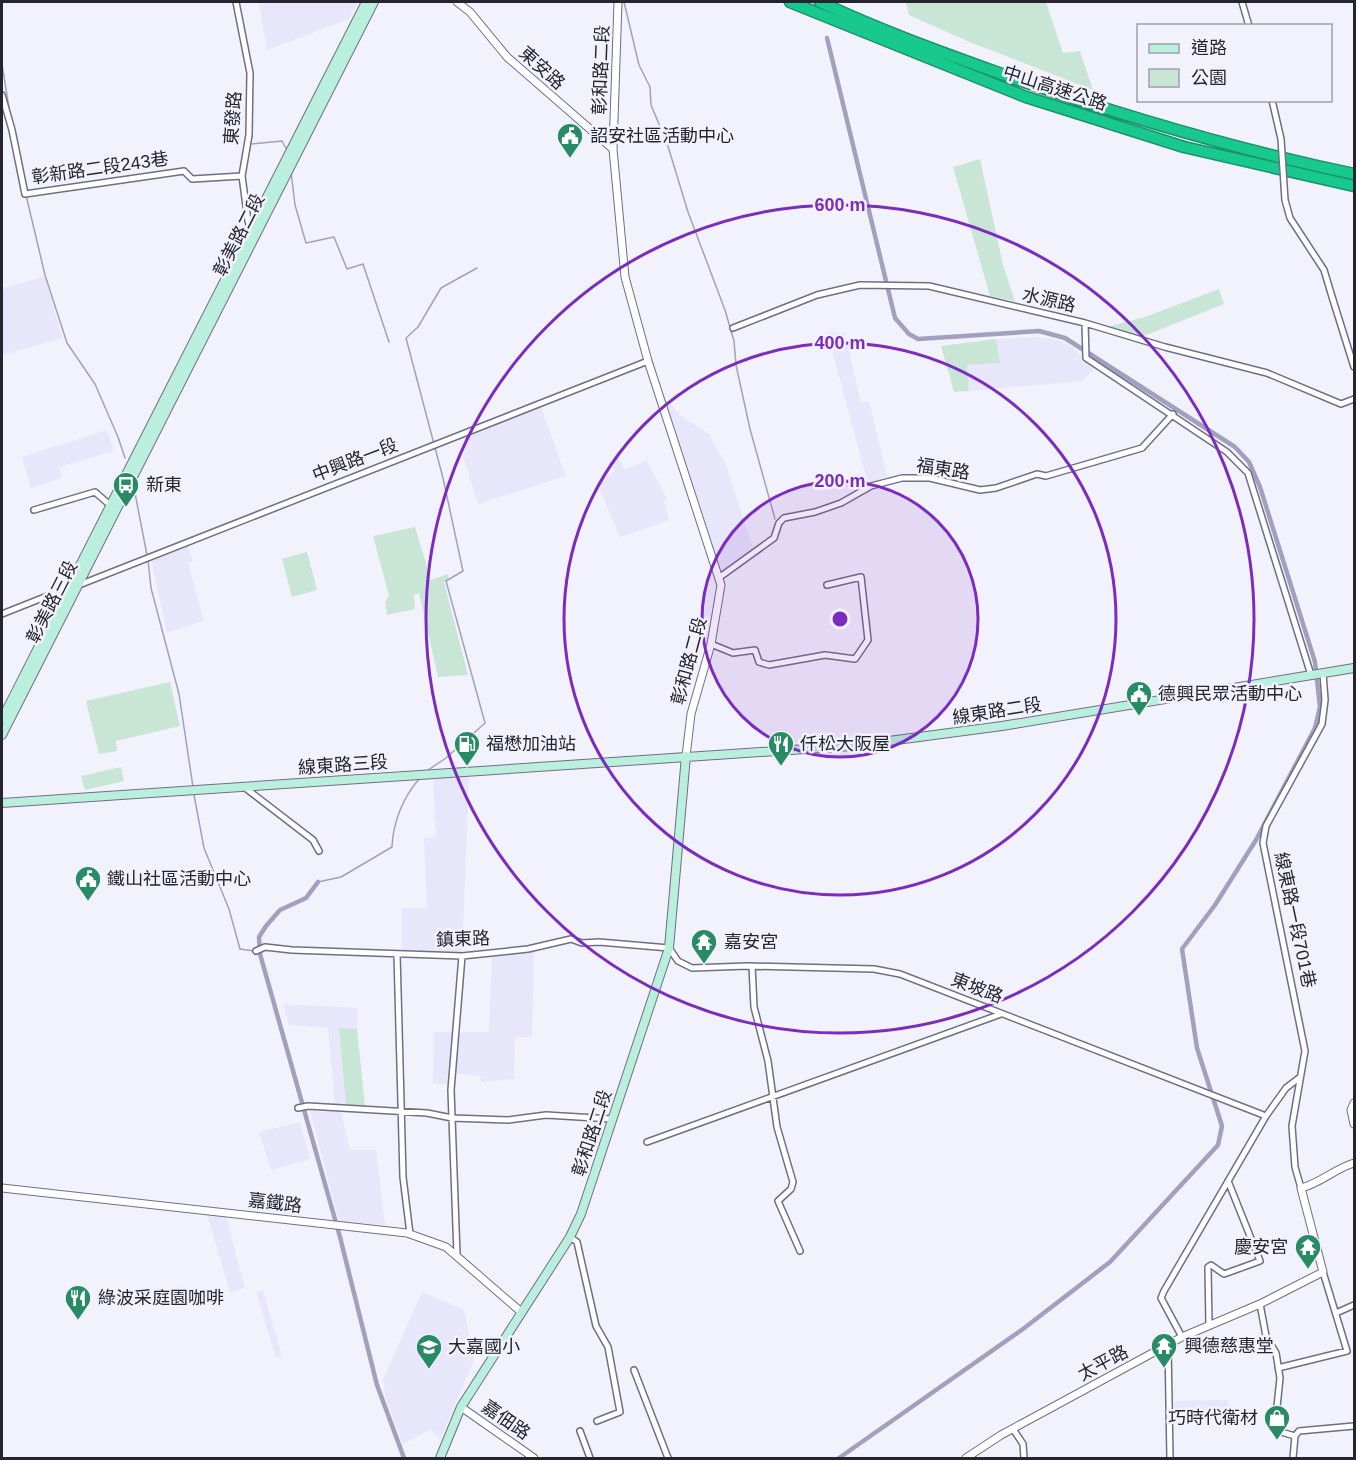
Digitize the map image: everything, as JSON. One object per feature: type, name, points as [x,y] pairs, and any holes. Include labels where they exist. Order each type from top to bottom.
[{"type":"highway","name":"中山高速公路","points":[[790,2],[963,74],[1026,97],[1184,147],[1354,186]]},
{"type":"highway","name":"中山高速公路","points":[[820,2],[962,60],[1100,108],[1284,159],[1354,174]]},
{"type":"main road","name":"彰美路二段","points":[[254,231],[366,2]]},
{"type":"main road","name":"彰美路二段","points":[[127,480],[374,2]]},
{"type":"main road","name":"彰美路三段","points":[[2,719],[73,587],[110,505],[127,480]]},
{"type":"main road","name":"彰美路三段","points":[[2,735],[127,480]]},
{"type":"main road","name":"線東路二段","points":[[686,756],[851,746],[920,739],[1354,668]]},
{"type":"main road","name":"線東路三段","points":[[2,803],[686,756]]},
{"type":"main road","name":"彰和路二段","points":[[440,1458],[460,1407],[570,1237],[581,1214],[669,948],[686,756]]},
{"type":"street","name":"東發路","points":[[236,2],[250,73],[249,135],[242,176],[248,221],[254,231]]},
{"type":"street","name":"東安路","points":[[457,2],[470,12],[507,57],[613,149]]},
{"type":"street","name":"彰和路二段","points":[[618,2],[613,149],[625,277],[648,361],[720,577],[720,598],[711,644],[695,693],[686,756]]},
{"type":"street","points":[[1242,2],[1249,24]]},
{"type":"street","name":"彰新路二段243巷","points":[[2,95],[28,193],[184,171],[192,179],[242,176]]},
{"type":"street","points":[[1272,102],[1281,139],[1285,200],[1290,218],[1324,270],[1354,367]]},
{"type":"street","name":"水源路","points":[[733,328],[817,295],[860,285],[929,286],[1085,323],[1165,347],[1267,373],[1341,404],[1354,399]]},
{"type":"street","name":"線東路一段701巷","points":[[1085,323],[1086,358],[1227,452],[1248,473],[1325,700],[1322,724],[1266,826],[1263,843],[1305,1051],[1292,1126],[1295,1167],[1301,1188]]},
{"type":"street","name":"中興路一段","points":[[2,614],[648,361]]},
{"type":"street","name":"福東路","points":[[720,577],[774,538],[779,523],[784,518],[815,512],[841,502],[871,486],[916,478],[958,484],[980,490],[996,488],[1010,481],[1037,474],[1046,476],[1142,448],[1173,414]]},
{"type":"street","points":[[34,510],[95,492],[110,505]]},
{"type":"street","points":[[711,644],[733,653],[755,650],[759,662],[769,665],[825,655],[855,659],[868,640],[861,577],[827,585]]},
{"type":"street","points":[[244,788],[313,840],[319,851]]},
{"type":"street","name":"鎮東路","points":[[256,951],[265,947],[462,956],[528,949],[571,939],[582,943],[618,943],[669,948]]},
{"type":"street","name":"東坡路","points":[[669,948],[678,961],[692,968],[752,966],[874,969],[900,974],[1266,1116]]},
{"type":"street","points":[[398,954],[403,1177],[410,1234]]},
{"type":"street","points":[[457,1255],[451,1090],[462,956]]},
{"type":"street","points":[[752,966],[754,1007],[768,1061],[777,1127],[793,1182],[791,1189],[777,1201],[800,1251]]},
{"type":"street","points":[[647,1142],[1001,1014]]},
{"type":"street","points":[[1182,1337],[1161,1298],[1266,1116],[1286,1088],[1299,1078]]},
{"type":"street","points":[[1354,1103],[1351,1110],[1354,1124]]},
{"type":"street","points":[[303,1107],[401,1112],[452,1118],[508,1120],[546,1115],[612,1119]]},
{"type":"street","points":[[1278,1368],[1347,1351],[1301,1188],[1314,1184],[1336,1168],[1354,1162]]},
{"type":"street","points":[[1209,1326],[1208,1268],[1211,1266],[1224,1274],[1260,1261],[1228,1181]]},
{"type":"street","name":"嘉鐵路","points":[[2,1188],[410,1234],[446,1247],[520,1311]]},
{"type":"street","points":[[570,1237],[577,1242],[596,1326],[609,1347],[616,1383],[615,1394],[620,1412],[597,1421]]},
{"type":"street","name":"太平路","points":[[966,1458],[1013,1429],[1182,1337],[1260,1304],[1323,1272]]},
{"type":"street","points":[[1260,1304],[1266,1336],[1276,1353],[1278,1368],[1275,1426],[1281,1432],[1295,1436]]},
{"type":"street","points":[[1336,1313],[1354,1305],[1354,1311]]},
{"type":"street","points":[[1168,1345],[1170,1458]]},
{"type":"street","points":[[634,1370],[668,1458]]},
{"type":"street","name":"嘉佃路","points":[[460,1407],[534,1458]]},
{"type":"street","points":[[1293,1458],[1295,1436],[1299,1431],[1354,1426]]},
{"type":"street","points":[[1013,1429],[1023,1444],[1024,1458]]},
{"type":"street","points":[[580,1431],[590,1458]]},
{"type":"shaded area","points":[[259,2],[358,2],[349,19],[267,50]]},
{"type":"shaded area","points":[[45,276],[62,338],[2,355],[2,289]]},
{"type":"shaded area","points":[[827,332],[845,333],[861,403],[869,401],[887,476],[868,484]]},
{"type":"shaded area","points":[[1036,337],[1060,341],[1073,348],[1094,369],[1083,381],[969,391],[967,365],[1000,363],[996,339]]},
{"type":"shaded area","points":[[663,397],[684,418],[709,434],[726,465],[753,548],[722,572]]},
{"type":"shaded area","points":[[541,407],[566,476],[478,504],[464,459],[465,436]]},
{"type":"shaded area","points":[[107,430],[114,451],[59,467],[62,478],[31,488],[22,457]]},
{"type":"shaded area","points":[[619,458],[624,469],[647,461],[667,499],[664,500],[669,520],[620,537],[597,483],[615,471],[608,463]]},
{"type":"shaded area","points":[[187,545],[193,561],[188,563],[204,621],[167,633],[151,560]]},
{"type":"shaded area","points":[[469,776],[462,954],[402,953],[402,908],[427,908],[424,838],[436,837],[433,779]]},
{"type":"shaded area","points":[[534,952],[532,1037],[515,1037],[514,1079],[481,1082],[481,1076],[454,1073],[454,1084],[433,1084],[434,1032],[489,1032],[492,957]]},
{"type":"shaded area","points":[[283,1004],[358,1008],[357,1029],[339,1029],[346,1105],[335,1104],[328,1028],[289,1025]]},
{"type":"shaded area","points":[[310,1111],[341,1112],[350,1150],[376,1150],[385,1225],[339,1221]]},
{"type":"shaded area","points":[[300,1122],[310,1159],[271,1170],[259,1132]]},
{"type":"shaded area","points":[[207,1214],[226,1216],[245,1288],[230,1292]]},
{"type":"shaded area","points":[[263,1290],[282,1356],[276,1358],[256,1292]]},
{"type":"shaded area","name":"大嘉國小","points":[[422,1292],[464,1310],[474,1360],[440,1440],[431,1429],[403,1444],[386,1399],[383,1380]]},
{"type":"shaded area","points":[[1228,1400],[1229,1412],[1174,1414],[1174,1401]]},
{"type":"green space","points":[[906,2],[1046,2],[1063,53],[1080,51],[1093,90],[972,43],[909,15]]},
{"type":"green space","points":[[980,159],[1003,265],[1015,301],[990,296],[953,167]]},
{"type":"green space","points":[[1219,289],[1224,304],[1139,338],[1102,328],[1142,318]]},
{"type":"green space","points":[[996,339],[1000,363],[967,365],[969,391],[954,392],[941,346]]},
{"type":"green space","points":[[949,458],[953,477],[936,473],[934,464]]},
{"type":"green space","points":[[415,527],[431,580],[448,574],[449,579],[444,582],[468,675],[438,677],[419,593],[414,595],[415,609],[387,615],[385,602],[389,596],[373,536]]},
{"type":"green space","points":[[307,552],[317,590],[292,597],[282,559]]},
{"type":"green space","points":[[170,682],[180,726],[116,741],[117,751],[99,754],[86,701]]},
{"type":"green space","points":[[121,767],[124,781],[85,790],[81,776]]},
{"type":"green space","points":[[339,1028],[357,1029],[365,1106],[346,1105]]},
{"type":"waterway","points":[[624,2],[639,65],[650,87],[651,105],[667,143],[688,212],[725,310],[734,341],[736,365],[750,429],[775,519]]},
{"type":"waterway","points":[[827,38],[895,318],[909,334],[918,339],[1039,331],[1065,338],[1235,447],[1249,462],[1260,487],[1315,662],[1320,707],[1315,728],[1256,840],[1215,905],[1182,949],[1197,1048],[1222,1126],[1218,1145],[1110,1262],[1023,1329],[839,1458]]},
{"type":"waterway","points":[[2,64],[10,114]]},
{"type":"waterway","points":[[252,144],[282,141],[287,150]]},
{"type":"waterway","points":[[291,172],[295,205],[306,243],[334,237],[347,269],[363,264],[389,342]]},
{"type":"waterway","points":[[26,195],[45,275],[67,343],[95,384],[125,458]]},
{"type":"waterway","points":[[428,770],[446,758],[485,723],[446,581],[463,571],[443,478],[406,338],[418,327],[441,288],[477,268]]},
{"type":"waterway","points":[[134,488],[147,555]]},
{"type":"waterway","points":[[148,560],[151,588],[179,694],[193,787]]},
{"type":"waterway","points":[[318,882],[341,877],[392,847],[394,828],[400,810],[420,778]]},
{"type":"waterway","points":[[194,795],[204,848],[229,909],[240,949],[254,951]]},
{"type":"waterway","points":[[318,882],[306,898],[280,910],[266,926],[259,937],[260,954],[340,1237],[377,1385],[404,1458]]},
{"type":"place","name":"詔安社區活動中心","points":[[570,159]]},
{"type":"place","name":"新東","points":[[126,508]]},
{"type":"place","name":"德興民眾活動中心","points":[[1139,717]]},
{"type":"place","name":"福懋加油站","points":[[467,767]]},
{"type":"place","name":"仟松大阪屋","points":[[781,767]]},
{"type":"place","name":"鐵山社區活動中心","points":[[88,902]]},
{"type":"place","name":"嘉安宮","points":[[704,965]]},
{"type":"place","name":"慶安宮","points":[[1308,1270]]},
{"type":"place","name":"綠波采庭園咖啡","points":[[78,1321]]},
{"type":"place","name":"興德慈惠堂","points":[[1164,1369]]},
{"type":"place","name":"大嘉國小","points":[[429,1370]]},
{"type":"place","name":"巧時代衛材","points":[[1277,1441]]}]
